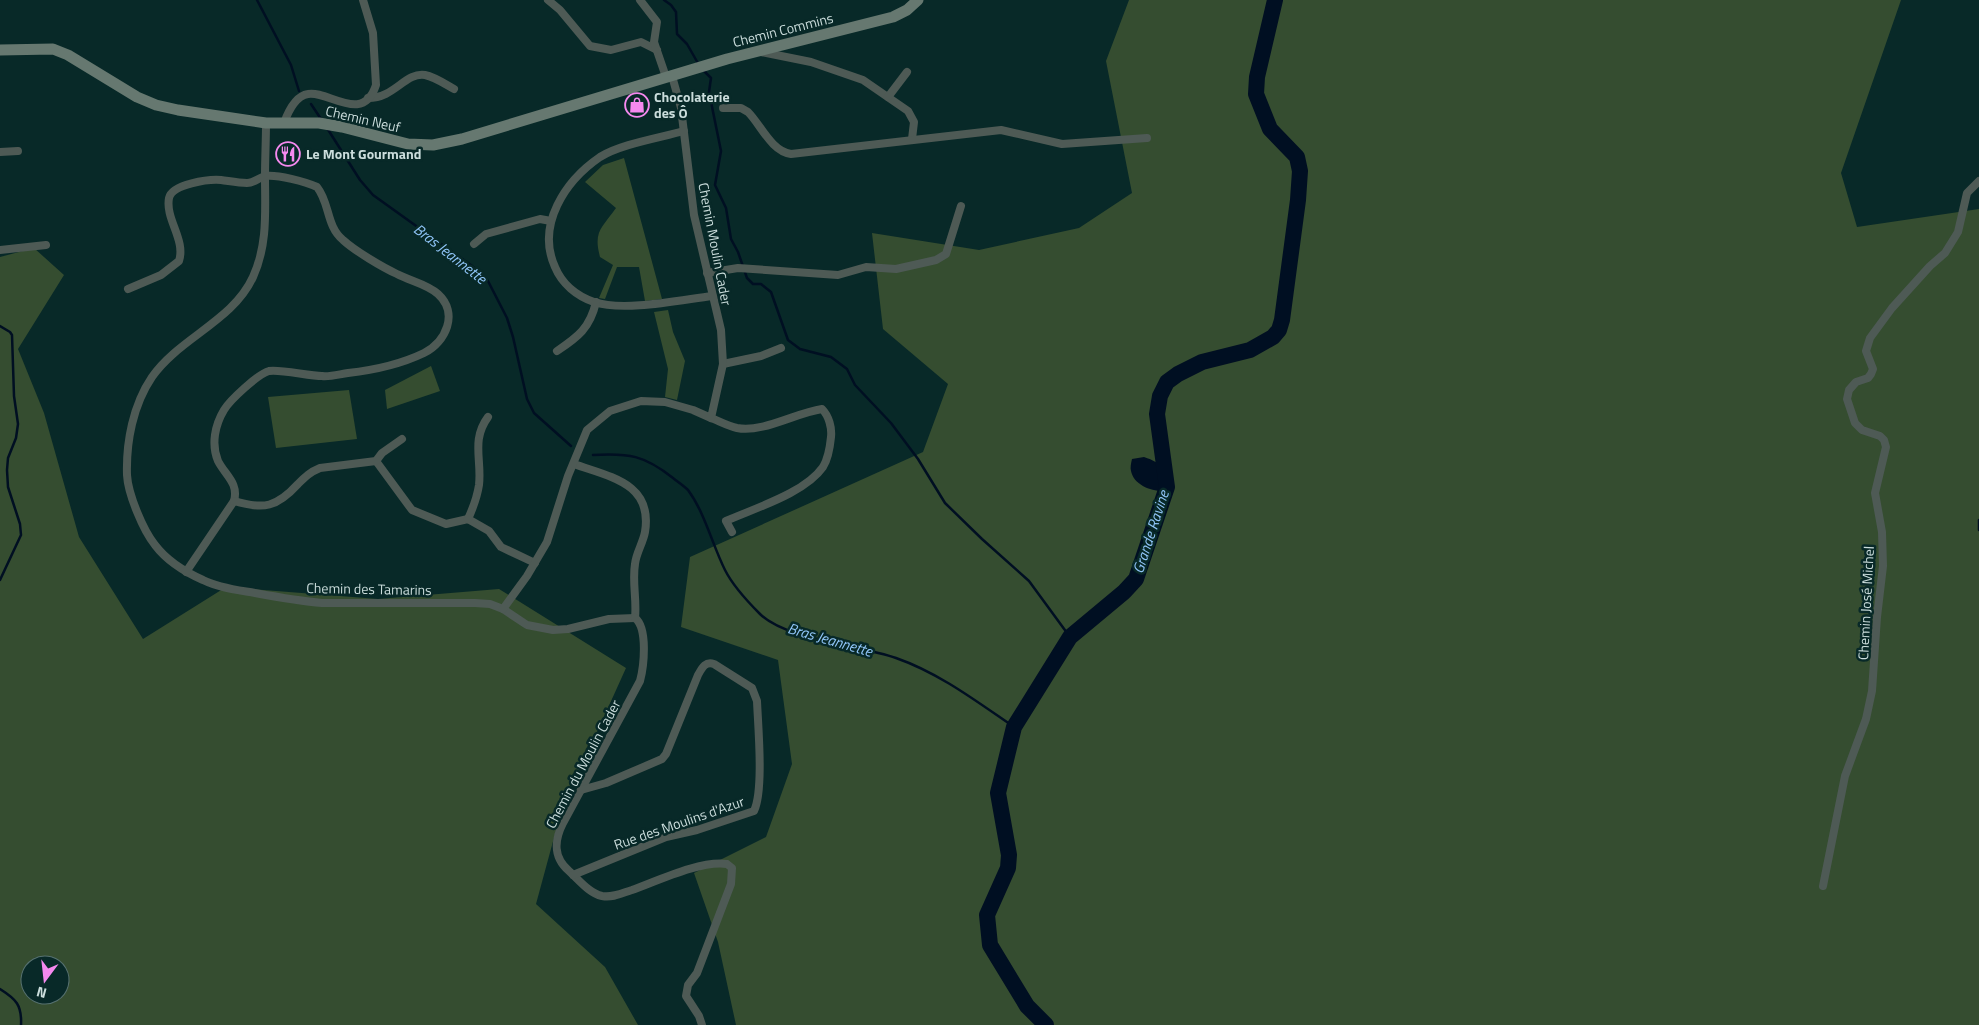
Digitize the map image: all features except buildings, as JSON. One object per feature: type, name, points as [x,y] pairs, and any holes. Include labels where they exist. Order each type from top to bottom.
[{"type":"street","points":[[284,123],[294,103],[307,94],[347,104],[362,102],[374,92],[376,76],[373,34],[362,0]]},
{"type":"street","points":[[548,0],[560,10],[590,46],[612,50],[641,42],[657,50]]},
{"type":"street","name":"Chemin Moulin Cader","points":[[640,0],[657,22],[654,42],[681,108],[694,215],[721,330],[723,364],[711,418]]},
{"type":"street","name":"Chemin Commins","points":[[668,77],[709,64],[893,17],[907,10],[918,0]]},
{"type":"street","name":"Chemin Neuf","points":[[0,50],[53,49],[68,55],[137,97],[156,105],[218,117],[266,123],[319,123],[408,144],[433,146],[668,77]]},
{"type":"street","points":[[759,51],[811,62],[863,80],[908,111],[914,122],[912,139]]},
{"type":"street","points":[[888,97],[907,72]]},
{"type":"street","points":[[368,98],[384,96],[408,79],[419,75],[430,77],[454,89]]},
{"type":"street","points":[[722,108],[741,108],[748,112],[771,142],[784,153],[791,154],[1001,130],[1062,144],[1147,138]]},
{"type":"street","name":"Chemin des Tamarins","points":[[266,123],[265,223],[262,253],[252,278],[240,298],[169,359],[152,377],[134,416],[128,451],[127,477],[146,530],[155,545],[170,561],[204,581],[230,588],[303,601],[322,603],[490,604],[503,609],[527,625],[553,630],[568,629],[609,619],[635,618]]},
{"type":"street","points":[[684,131],[612,151],[583,171],[567,190],[554,210],[548,243],[551,258],[558,275],[569,288],[596,302],[633,305],[712,296]]},
{"type":"street","points":[[0,152],[18,151]]},
{"type":"street","points":[[128,289],[161,274],[179,261],[180,249],[169,206],[170,195],[175,190],[206,180],[247,183],[265,176],[297,180],[317,187],[325,201],[329,221],[342,240],[396,274],[421,284],[438,294],[446,304],[449,316],[448,326],[443,336],[436,344],[411,360],[393,366],[322,376],[271,370],[259,375],[224,409],[214,435],[218,460],[235,488],[234,501],[186,572]]},
{"type":"street","name":"Chemin José Michel","points":[[1823,886],[1846,776],[1866,720],[1872,691],[1883,566],[1882,532],[1875,493],[1886,447],[1880,436],[1858,428],[1852,417],[1847,399],[1849,390],[1856,382],[1868,378],[1873,369],[1866,351],[1870,338],[1892,308],[1930,266],[1945,253],[1958,232],[1967,193],[1979,181]]},
{"type":"street","points":[[707,273],[738,268],[838,275],[866,267],[896,269],[936,260],[946,254],[960,206]]},
{"type":"street","points":[[474,244],[486,234],[540,219],[551,220]]},
{"type":"street","points":[[0,250],[46,245]]},
{"type":"street","points":[[557,351],[572,342],[588,324],[593,316],[596,302]]},
{"type":"street","points":[[723,364],[761,356],[781,348]]},
{"type":"street","points":[[503,609],[548,542],[568,476],[587,430],[610,411],[628,404],[641,401],[665,402],[693,410],[737,428],[756,428],[822,409],[827,414],[831,434],[830,448],[824,466],[810,482],[726,521],[732,532]]},
{"type":"street","points":[[468,519],[476,502],[479,484],[479,433],[488,417]]},
{"type":"street","points":[[234,501],[250,506],[274,505],[286,498],[311,472],[320,468],[376,460],[382,452],[402,439]]},
{"type":"street","points":[[376,460],[412,510],[446,524],[468,519],[489,531],[501,546],[535,563]]},
{"type":"street","points":[[574,464],[619,481],[632,488],[643,501],[647,515],[645,532],[635,562],[635,618]]},
{"type":"street","name":"Chemin du Moulin Cader","points":[[635,618],[639,623],[644,654],[644,666],[640,681],[560,830],[556,845],[560,861],[573,875],[596,894],[612,897],[665,877],[710,864],[728,864],[732,868],[731,884],[728,893],[697,973],[688,985],[686,996],[699,1016],[702,1025]]},
{"type":"street","name":"Rue des Moulins d'Azur","points":[[573,875],[666,837],[697,830],[754,811],[758,803],[759,770],[757,701],[755,692],[752,688],[714,664],[710,662],[705,664],[698,675],[666,754],[662,759],[581,790]]},
{"type":"green space","points":[[1129,0],[1901,0],[1841,173],[1857,227],[1979,209],[1979,1025],[736,1025],[718,942],[694,873],[766,837],[792,764],[778,660],[681,627],[690,557],[923,452],[948,384],[883,329],[872,233],[979,250],[1079,228],[1132,193],[1106,61]]},
{"type":"green space","points":[[624,158],[662,299],[645,301],[639,267],[617,267],[605,299],[599,298],[613,265],[600,257],[598,235],[616,208],[585,182],[603,165]]},
{"type":"green space","points":[[34,248],[64,275],[18,349],[44,413],[79,537],[143,639],[226,587],[378,599],[499,589],[626,668],[561,812],[536,904],[605,967],[638,1025],[0,1025],[0,257]]},
{"type":"green space","points":[[668,310],[673,332],[685,361],[677,400],[665,397],[668,369],[654,312]]},
{"type":"green space","points":[[431,366],[440,391],[387,409],[385,390]]},
{"type":"green space","points":[[349,390],[357,439],[276,448],[268,397]]},
{"type":"water","points":[[1144,457],[1156,462],[1164,469],[1169,478],[1171,490],[1160,491],[1147,488],[1133,477],[1131,470],[1132,459]]},
{"type":"waterway","name":"Bras Jeannette","points":[[257,0],[291,65],[299,91]]},
{"type":"waterway","points":[[664,0],[676,12],[677,34],[687,44],[699,65]]},
{"type":"waterway","name":"Grande Ravine","points":[[1046,1025],[1027,1006],[990,945],[987,915],[1008,868],[1009,855],[998,793],[1014,727],[1070,637],[1124,592],[1136,579],[1167,487],[1157,414],[1160,396],[1167,382],[1202,362],[1250,350],[1273,337],[1279,330],[1282,320],[1298,200],[1300,171],[1297,157],[1270,129],[1256,94],[1257,77],[1275,0]]},
{"type":"waterway","points":[[704,71],[711,78],[709,92],[721,151],[715,185],[726,208],[731,239],[738,252],[747,278],[753,284],[761,284],[771,292],[788,340],[800,349],[831,357],[847,369],[855,385],[891,423],[918,459],[945,503],[1029,581],[1070,637]]},
{"type":"waterway","name":"Bras Jeannette","points":[[311,104],[321,119]]},
{"type":"waterway","name":"Bras Jeannette","points":[[327,128],[360,180],[373,195],[472,266],[488,281],[507,318],[527,399],[534,413],[571,446]]},
{"type":"waterway","points":[[0,326],[12,335],[14,396],[18,424],[16,438],[8,458],[7,470],[8,487],[20,524],[21,535],[0,580]]},
{"type":"waterway","name":"Bras Jeannette","points":[[593,455],[626,455],[636,457],[663,470],[686,488],[704,519],[728,576],[750,604],[772,623],[805,636],[881,653],[912,664],[957,688],[1014,727]]},
{"type":"waterway","points":[[1979,520],[1979,530]]},
{"type":"waterway","points":[[0,989],[17,1003],[21,1025]]},
{"type":"place","name":"Chocolaterie des Ô","points":[[637,105]]},
{"type":"place","name":"Le Mont Gourmand","points":[[288,154]]}]
